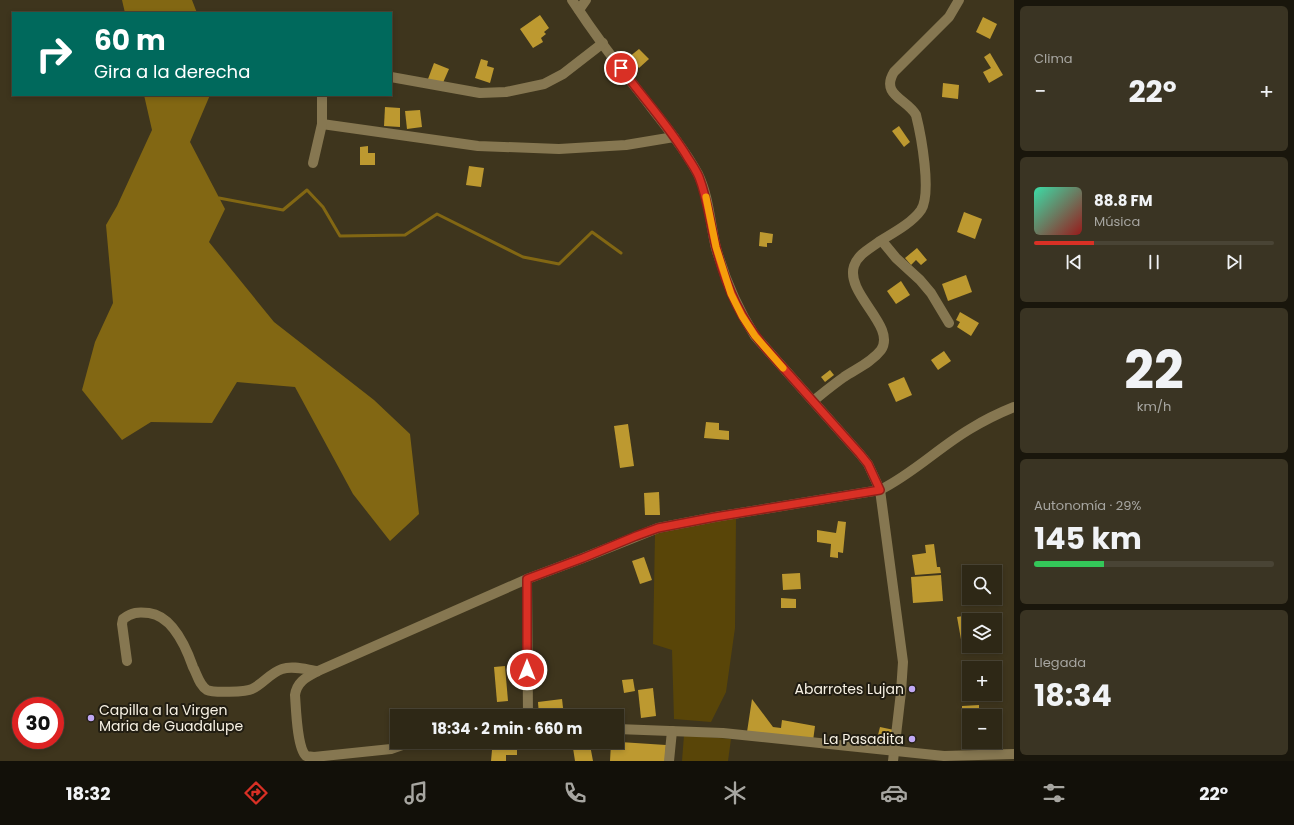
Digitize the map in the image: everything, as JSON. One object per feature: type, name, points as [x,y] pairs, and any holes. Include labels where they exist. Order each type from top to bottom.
[{"type":"street","points":[[572,0],[674,137],[698,175],[707,200],[716,247],[731,294],[742,316],[755,336],[868,464],[880,490],[903,662],[893,756]]},
{"type":"street","points":[[579,10],[586,0]]},
{"type":"street","points":[[813,400],[843,378],[870,361],[881,350],[884,341],[883,331],[855,285],[852,272],[855,263],[865,251],[882,241],[921,211],[925,202],[926,194],[924,164],[916,115],[912,109],[900,100],[892,90],[890,84],[891,77],[894,72],[949,17],[959,0]]},
{"type":"street","points":[[392,77],[480,93],[506,92],[544,84],[563,74],[603,43]]},
{"type":"street","points":[[313,162],[322,124],[322,96]]},
{"type":"street","points":[[322,124],[478,146],[559,149],[626,145],[674,137]]},
{"type":"street","points":[[882,241],[896,258],[920,280],[949,323]]},
{"type":"street","points":[[392,749],[314,757],[306,756],[301,749],[295,695],[296,687],[302,680],[318,671],[527,579],[658,528],[715,517],[880,490],[911,472],[969,429],[1014,407]]},
{"type":"street","points":[[527,579],[528,709]]},
{"type":"street","points":[[126,661],[122,624],[124,619],[136,612],[156,614],[165,619],[187,652],[200,683],[206,690],[213,692],[251,690],[271,675],[283,669],[293,668],[318,671]]},
{"type":"street","points":[[624,729],[723,733],[893,756],[1014,754]]},
{"type":"street","points":[[669,761],[672,731]]},
{"type":"shaded area","points":[[122,0],[192,0],[197,12],[125,12]]},
{"type":"shaded area","points":[[144,96],[210,96],[190,142],[225,209],[209,242],[274,322],[374,400],[410,434],[419,514],[390,541],[353,494],[295,387],[237,382],[212,423],[151,422],[122,440],[82,390],[95,342],[113,303],[106,225],[117,206],[152,130]]},
{"type":"shaded area","points":[[736,518],[735,628],[726,692],[711,722],[674,719],[672,650],[653,644],[655,534]]},
{"type":"shaded area","points":[[684,735],[731,739],[728,761],[682,761]]},
{"type":"building","points":[[540,15],[549,28],[544,32],[546,34],[541,38],[543,42],[533,48],[520,29]]},
{"type":"building","points":[[983,17],[997,24],[990,39],[976,32]]},
{"type":"building","points":[[639,49],[649,59],[639,68],[629,57]]},
{"type":"building","points":[[990,53],[1003,75],[989,83],[983,72],[991,68],[984,57]]},
{"type":"building","points":[[481,59],[488,61],[487,66],[494,68],[490,83],[475,78]]},
{"type":"building","points":[[434,63],[449,69],[442,85],[428,79]]},
{"type":"building","points":[[943,83],[959,85],[958,99],[942,97]]},
{"type":"building","points":[[385,107],[400,108],[400,127],[384,126]]},
{"type":"building","points":[[420,110],[422,127],[407,129],[405,111]]},
{"type":"building","points":[[899,126],[910,142],[904,147],[892,131]]},
{"type":"building","points":[[368,146],[368,153],[375,153],[375,165],[360,165],[360,147]]},
{"type":"building","points":[[469,166],[484,168],[481,187],[466,185]]},
{"type":"building","points":[[964,212],[982,219],[975,239],[957,232]]},
{"type":"building","points":[[760,232],[773,234],[772,243],[767,243],[767,247],[759,246]]},
{"type":"building","points":[[917,248],[927,260],[921,265],[916,260],[911,265],[905,258]]},
{"type":"building","points":[[966,275],[972,292],[948,301],[942,284]]},
{"type":"building","points":[[901,281],[910,295],[896,304],[887,291]]},
{"type":"building","points":[[960,312],[979,323],[971,336],[957,327],[960,322],[956,320]]},
{"type":"building","points":[[944,351],[951,361],[938,370],[931,360]]},
{"type":"building","points":[[830,370],[834,375],[825,382],[821,377]]},
{"type":"building","points":[[904,377],[912,395],[896,402],[888,384]]},
{"type":"building","points":[[706,422],[719,423],[719,430],[729,431],[729,440],[704,438]]},
{"type":"building","points":[[628,424],[634,466],[620,468],[614,426]]},
{"type":"building","points":[[659,492],[660,515],[645,515],[644,493]]},
{"type":"building","points":[[838,521],[846,522],[843,553],[838,552],[838,558],[830,557],[831,544],[817,542],[817,530],[836,533]]},
{"type":"building","points":[[934,544],[937,567],[940,567],[941,573],[915,575],[912,555],[926,553],[925,545]]},
{"type":"building","points":[[644,557],[652,580],[640,584],[632,561]]},
{"type":"building","points":[[800,573],[801,589],[783,590],[782,574]]},
{"type":"building","points":[[941,575],[943,601],[913,603],[911,577]]},
{"type":"building","points":[[781,598],[796,599],[796,608],[781,608]]},
{"type":"building","points":[[962,616],[962,645],[957,617]]},
{"type":"building","points":[[505,666],[508,701],[497,702],[494,667]]},
{"type":"building","points":[[633,679],[635,691],[624,693],[622,680]]},
{"type":"building","points":[[653,688],[656,716],[641,718],[638,690]]},
{"type":"building","points":[[562,699],[563,709],[538,709],[538,702]]},
{"type":"building","points":[[752,699],[773,727],[781,728],[782,720],[815,726],[813,741],[747,732]]},
{"type":"building","points":[[979,705],[979,709],[962,709],[962,706]]},
{"type":"building","points":[[880,727],[894,730],[891,746],[876,743]]},
{"type":"building","points":[[624,742],[666,745],[665,761],[610,761],[611,749],[624,749]]},
{"type":"building","points":[[517,749],[517,755],[506,755],[506,761],[491,761],[492,750]]},
{"type":"building","points":[[573,749],[591,749],[593,761],[575,761]]},
{"type":"waterway","points":[[219,198],[283,210],[307,190],[323,207],[340,236],[405,235],[437,214],[523,257],[559,264],[592,232],[621,253]]},
{"type":"slow traffic","points":[[706,197],[716,247],[731,294],[742,316],[755,336],[783,368]]},
{"type":"place","name":"Abarrotes Lujan","points":[[912,689]]},
{"type":"place","name":"Capilla a la Virgen Maria de Guadalupe","points":[[91,718]]},
{"type":"place","name":"La Pasadita","points":[[912,739]]},
{"type":"route","points":[[527,670],[527,579],[658,528],[715,517],[880,490],[868,464],[841,431],[755,336],[742,316],[731,294],[716,247],[707,200],[698,175],[674,137],[621,68]]}]
